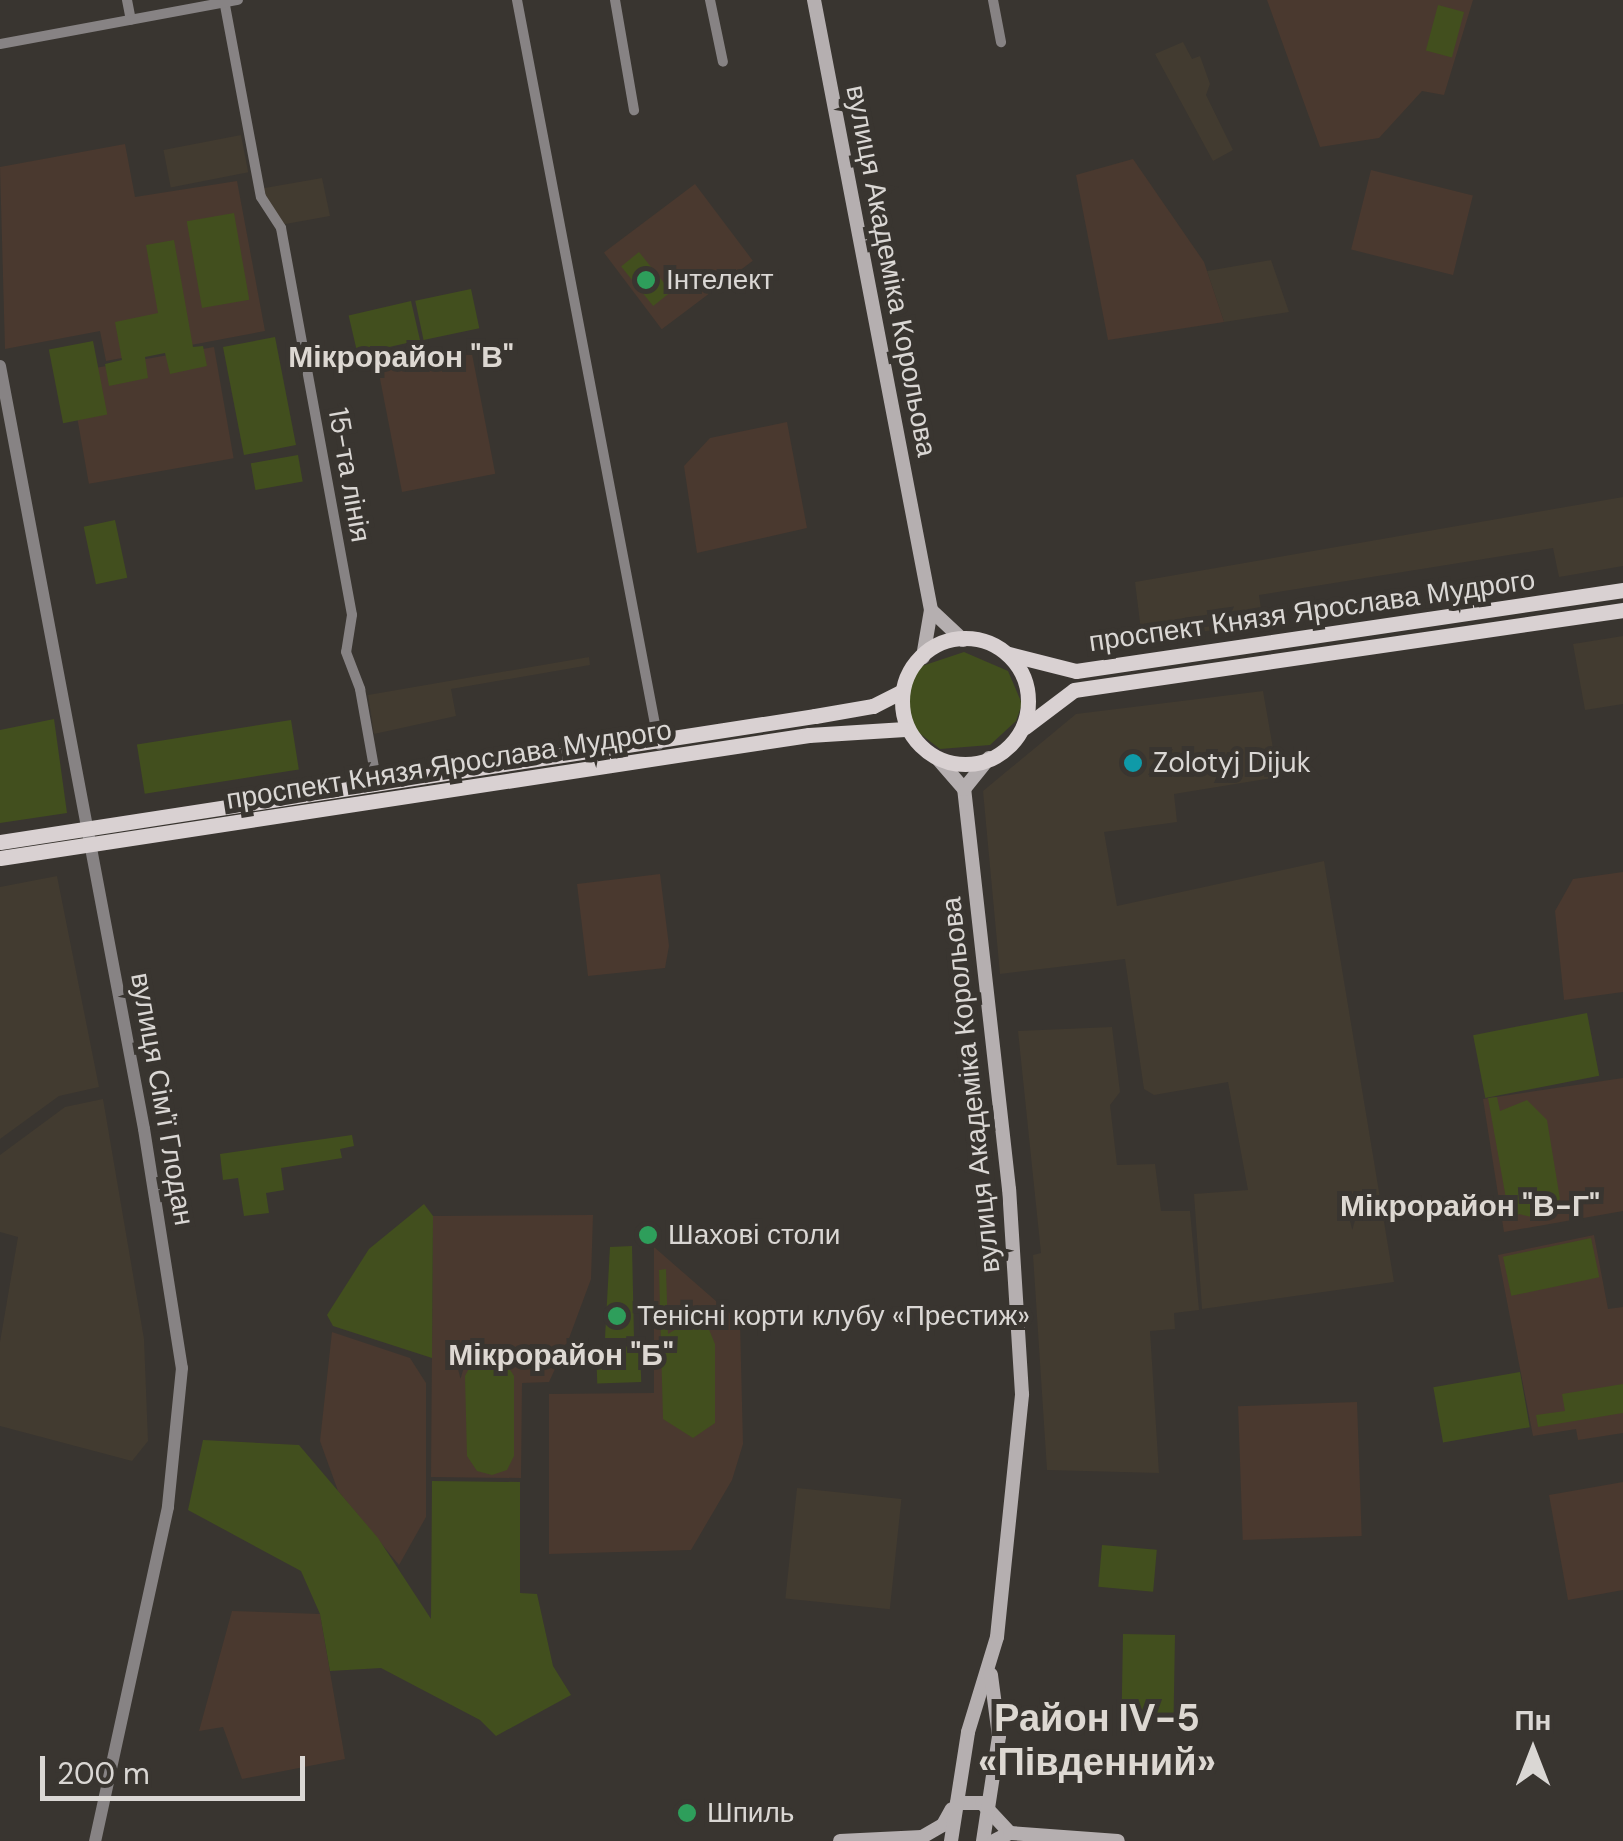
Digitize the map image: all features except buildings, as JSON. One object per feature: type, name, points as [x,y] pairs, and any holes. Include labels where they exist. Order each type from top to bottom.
[{"type":"main road","name":"вулиця Академіка Корольова","points":[[814,0],[931,610],[923,657]]},
{"type":"main road","name":"проспект Князя Ярослава Мудрого","points":[[1009,654],[1076,671],[1623,590]]},
{"type":"main road","points":[[931,610],[964,640],[1009,654],[1031,691],[1025,727],[989,758],[964,789],[938,758],[905,729],[900,693],[923,657],[964,640]]},
{"type":"main road","name":"проспект Князя Ярослава Мудрого","points":[[1025,727],[1074,690],[1623,610]]},
{"type":"main road","name":"проспект Князя Ярослава Мудрого","points":[[378,793],[658,740],[873,706],[900,693]]},
{"type":"main road","name":"проспект Князя Ярослава Мудрого","points":[[0,858],[87,837],[378,793],[662,758],[876,726],[905,729]]},
{"type":"main road","points":[[938,758],[989,758]]},
{"type":"main road","name":"вулиця Академіка Корольова","points":[[951,1841],[968,1732],[990,1674],[1018,1482],[1022,1348],[964,789]]},
{"type":"main road","name":"проспект Князя Ярослава Мудрого","points":[[0,842],[87,837]]},
{"type":"main road","name":"вулиця Академіка Корольова","points":[[983,1841],[999,1736],[990,1674]]},
{"type":"main road","points":[[840,1841],[925,1839],[943,1825],[957,1803],[974,1800],[988,1808],[1010,1833]]},
{"type":"main road","points":[[994,1841],[1010,1833],[1118,1841]]},
{"type":"street","points":[[127,0],[131,20]]},
{"type":"street","points":[[0,44],[238,0]]},
{"type":"street","points":[[516,0],[662,758]]},
{"type":"street","points":[[614,0],[634,110]]},
{"type":"street","points":[[710,0],[722,62]]},
{"type":"street","points":[[993,0],[1002,42]]},
{"type":"street","name":"15-та лінія","points":[[224,1],[261,197],[280,225],[352,615],[346,652],[360,689],[378,793]]},
{"type":"street","name":"вулиця Сім'ї Глодан","points":[[0,366],[182,1368],[168,1508],[94,1841]]},
{"type":"shaded area","points":[[1267,0],[1473,0],[1444,95],[1422,91],[1379,138],[1320,147]]},
{"type":"shaded area","points":[[1183,42],[1192,59],[1200,56],[1210,84],[1206,95],[1233,150],[1213,161],[1155,54]]},
{"type":"shaded area","points":[[241,135],[248,172],[171,187],[163,150]]},
{"type":"shaded area","points":[[125,144],[135,197],[237,181],[265,331],[106,361],[100,331],[5,349],[0,167]]},
{"type":"shaded area","points":[[1133,159],[1204,262],[1224,322],[1108,340],[1076,175]]},
{"type":"shaded area","points":[[1371,170],[1473,195],[1453,275],[1351,250]]},
{"type":"shaded area","points":[[322,178],[330,216],[280,225],[259,189]]},
{"type":"shaded area","points":[[695,184],[753,261],[662,329],[604,253]]},
{"type":"shaded area","points":[[1271,260],[1289,312],[1224,322],[1207,271]]},
{"type":"shaded area","points":[[214,347],[234,458],[89,484],[69,373]]},
{"type":"shaded area","points":[[472,354],[495,474],[402,492],[379,372]]},
{"type":"shaded area","points":[[787,422],[807,528],[697,553],[684,466],[710,438]]},
{"type":"shaded area","points":[[1623,497],[1623,566],[1559,577],[1553,548],[1259,595],[1263,624],[1142,639],[1135,582]]},
{"type":"shaded area","points":[[1623,636],[1623,704],[1585,710],[1573,644]]},
{"type":"shaded area","points":[[589,657],[590,665],[451,689],[456,716],[374,734],[368,695]]},
{"type":"shaded area","points":[[1263,691],[1278,777],[1174,794],[1177,822],[1104,832],[1117,906],[1324,861],[1394,1282],[1202,1309],[1194,1194],[1248,1190],[1228,1082],[1154,1095],[1144,1089],[1125,959],[1000,974],[983,791],[1076,714]]},
{"type":"shaded area","points":[[1623,872],[1623,992],[1564,1000],[1555,911],[1573,879]]},
{"type":"shaded area","points":[[660,874],[669,946],[665,968],[588,976],[577,884]]},
{"type":"shaded area","points":[[57,876],[99,1087],[59,1096],[0,1139],[0,887]]},
{"type":"shaded area","points":[[1112,1027],[1120,1092],[1110,1105],[1117,1165],[1155,1164],[1161,1211],[1190,1211],[1199,1310],[1174,1313],[1175,1329],[1150,1331],[1159,1473],[1047,1470],[1033,1255],[1041,1253],[1018,1031]]},
{"type":"shaded area","points":[[1623,1078],[1623,1211],[1504,1232],[1483,1099]]},
{"type":"shaded area","points":[[103,1099],[144,1339],[148,1441],[132,1461],[0,1426],[0,1342],[18,1237],[0,1232],[0,1155],[65,1107]]},
{"type":"shaded area","points":[[593,1215],[591,1279],[568,1341],[549,1382],[522,1383],[521,1478],[431,1477],[433,1216]]},
{"type":"shaded area","points":[[1594,1235],[1608,1309],[1623,1307],[1623,1433],[1578,1440],[1576,1429],[1533,1436],[1498,1255]]},
{"type":"shaded area","points":[[654,1247],[740,1322],[743,1444],[732,1480],[691,1550],[549,1554],[549,1394],[654,1393]]},
{"type":"shaded area","points":[[332,1332],[410,1358],[426,1383],[426,1517],[399,1565],[338,1491],[320,1441]]},
{"type":"shaded area","points":[[1357,1402],[1362,1536],[1243,1540],[1238,1406]]},
{"type":"shaded area","points":[[1623,1482],[1623,1590],[1568,1600],[1549,1495]]},
{"type":"shaded area","points":[[797,1488],[901,1499],[890,1609],[785,1598]]},
{"type":"shaded area","points":[[232,1611],[320,1614],[345,1759],[242,1779],[223,1727],[199,1731]]},
{"type":"green space","points":[[1438,5],[1464,12],[1452,57],[1426,50]]},
{"type":"green space","points":[[234,213],[249,300],[202,308],[187,221]]},
{"type":"green space","points":[[174,240],[193,347],[203,346],[207,366],[170,374],[165,353],[145,357],[148,378],[109,386],[105,364],[122,360],[115,322],[158,313],[146,245]]},
{"type":"green space","name":"Інтелект","points":[[639,252],[671,292],[653,306],[621,266]]},
{"type":"green space","points":[[471,289],[479,328],[424,340],[415,301]]},
{"type":"green space","points":[[411,301],[420,340],[358,354],[349,315]]},
{"type":"green space","points":[[275,337],[296,445],[244,455],[223,347]]},
{"type":"green space","points":[[93,341],[107,415],[63,423],[49,350]]},
{"type":"green space","points":[[298,455],[303,482],[255,490],[251,463]]},
{"type":"green space","points":[[115,520],[127,578],[96,584],[84,527]]},
{"type":"green space","points":[[964,652],[1008,671],[1022,704],[1016,721],[990,745],[940,749],[914,729],[906,696],[919,667]]},
{"type":"green space","points":[[54,719],[67,813],[0,823],[0,730]]},
{"type":"green space","points":[[291,720],[299,769],[145,794],[137,744]]},
{"type":"green space","points":[[1587,1013],[1599,1076],[1485,1098],[1473,1035]]},
{"type":"green space","points":[[1497,1097],[1500,1111],[1527,1100],[1547,1120],[1560,1199],[1540,1219],[1519,1214],[1510,1221],[1488,1098]]},
{"type":"green space","points":[[352,1135],[354,1146],[340,1149],[342,1158],[281,1168],[284,1190],[266,1193],[269,1213],[244,1216],[238,1178],[223,1180],[220,1154]]},
{"type":"green space","points":[[424,1204],[433,1216],[432,1358],[333,1326],[327,1315],[369,1249]]},
{"type":"green space","points":[[1591,1238],[1599,1277],[1511,1296],[1503,1257]]},
{"type":"green space","points":[[632,1246],[634,1338],[605,1338],[610,1247]]},
{"type":"green space","points":[[666,1269],[668,1334],[691,1320],[708,1327],[715,1344],[715,1423],[693,1438],[663,1419],[659,1270]]},
{"type":"green space","points":[[640,1346],[641,1382],[597,1384],[596,1348]]},
{"type":"green space","points":[[488,1356],[504,1360],[514,1376],[514,1456],[507,1470],[492,1475],[477,1471],[467,1456],[465,1376],[473,1361]]},
{"type":"green space","points":[[1520,1372],[1530,1427],[1443,1442],[1433,1387]]},
{"type":"green space","points":[[1623,1384],[1623,1413],[1538,1427],[1536,1415],[1565,1411],[1562,1394]]},
{"type":"green space","points":[[203,1440],[299,1445],[378,1538],[431,1619],[432,1481],[520,1482],[520,1593],[537,1594],[553,1666],[571,1695],[496,1736],[480,1720],[381,1668],[330,1671],[320,1614],[301,1571],[188,1510]]},
{"type":"green space","points":[[1102,1545],[1157,1550],[1153,1592],[1098,1587]]},
{"type":"green space","points":[[1123,1634],[1175,1635],[1173,1725],[1121,1724]]},
{"type":"place","name":"Інтелект","points":[[646,280]]},
{"type":"place","name":"Zolotyj Dijuk","points":[[1133,763]]},
{"type":"place","name":"Шахові столи","points":[[648,1235]]},
{"type":"place","name":"Тенісні корти клубу «Престиж»","points":[[617,1316]]},
{"type":"place","name":"Шпиль","points":[[687,1813]]},
{"type":"district","name":"Мікрорайон \"В\"","points":[[401,357]]},
{"type":"district","name":"Мікрорайон \"В-Г\"","points":[[1470,1206]]},
{"type":"district","name":"Мікрорайон \"Б\"","points":[[561,1355]]},
{"type":"district","name":"Район IV-5 «Південний»","points":[[1097,1741]]}]
